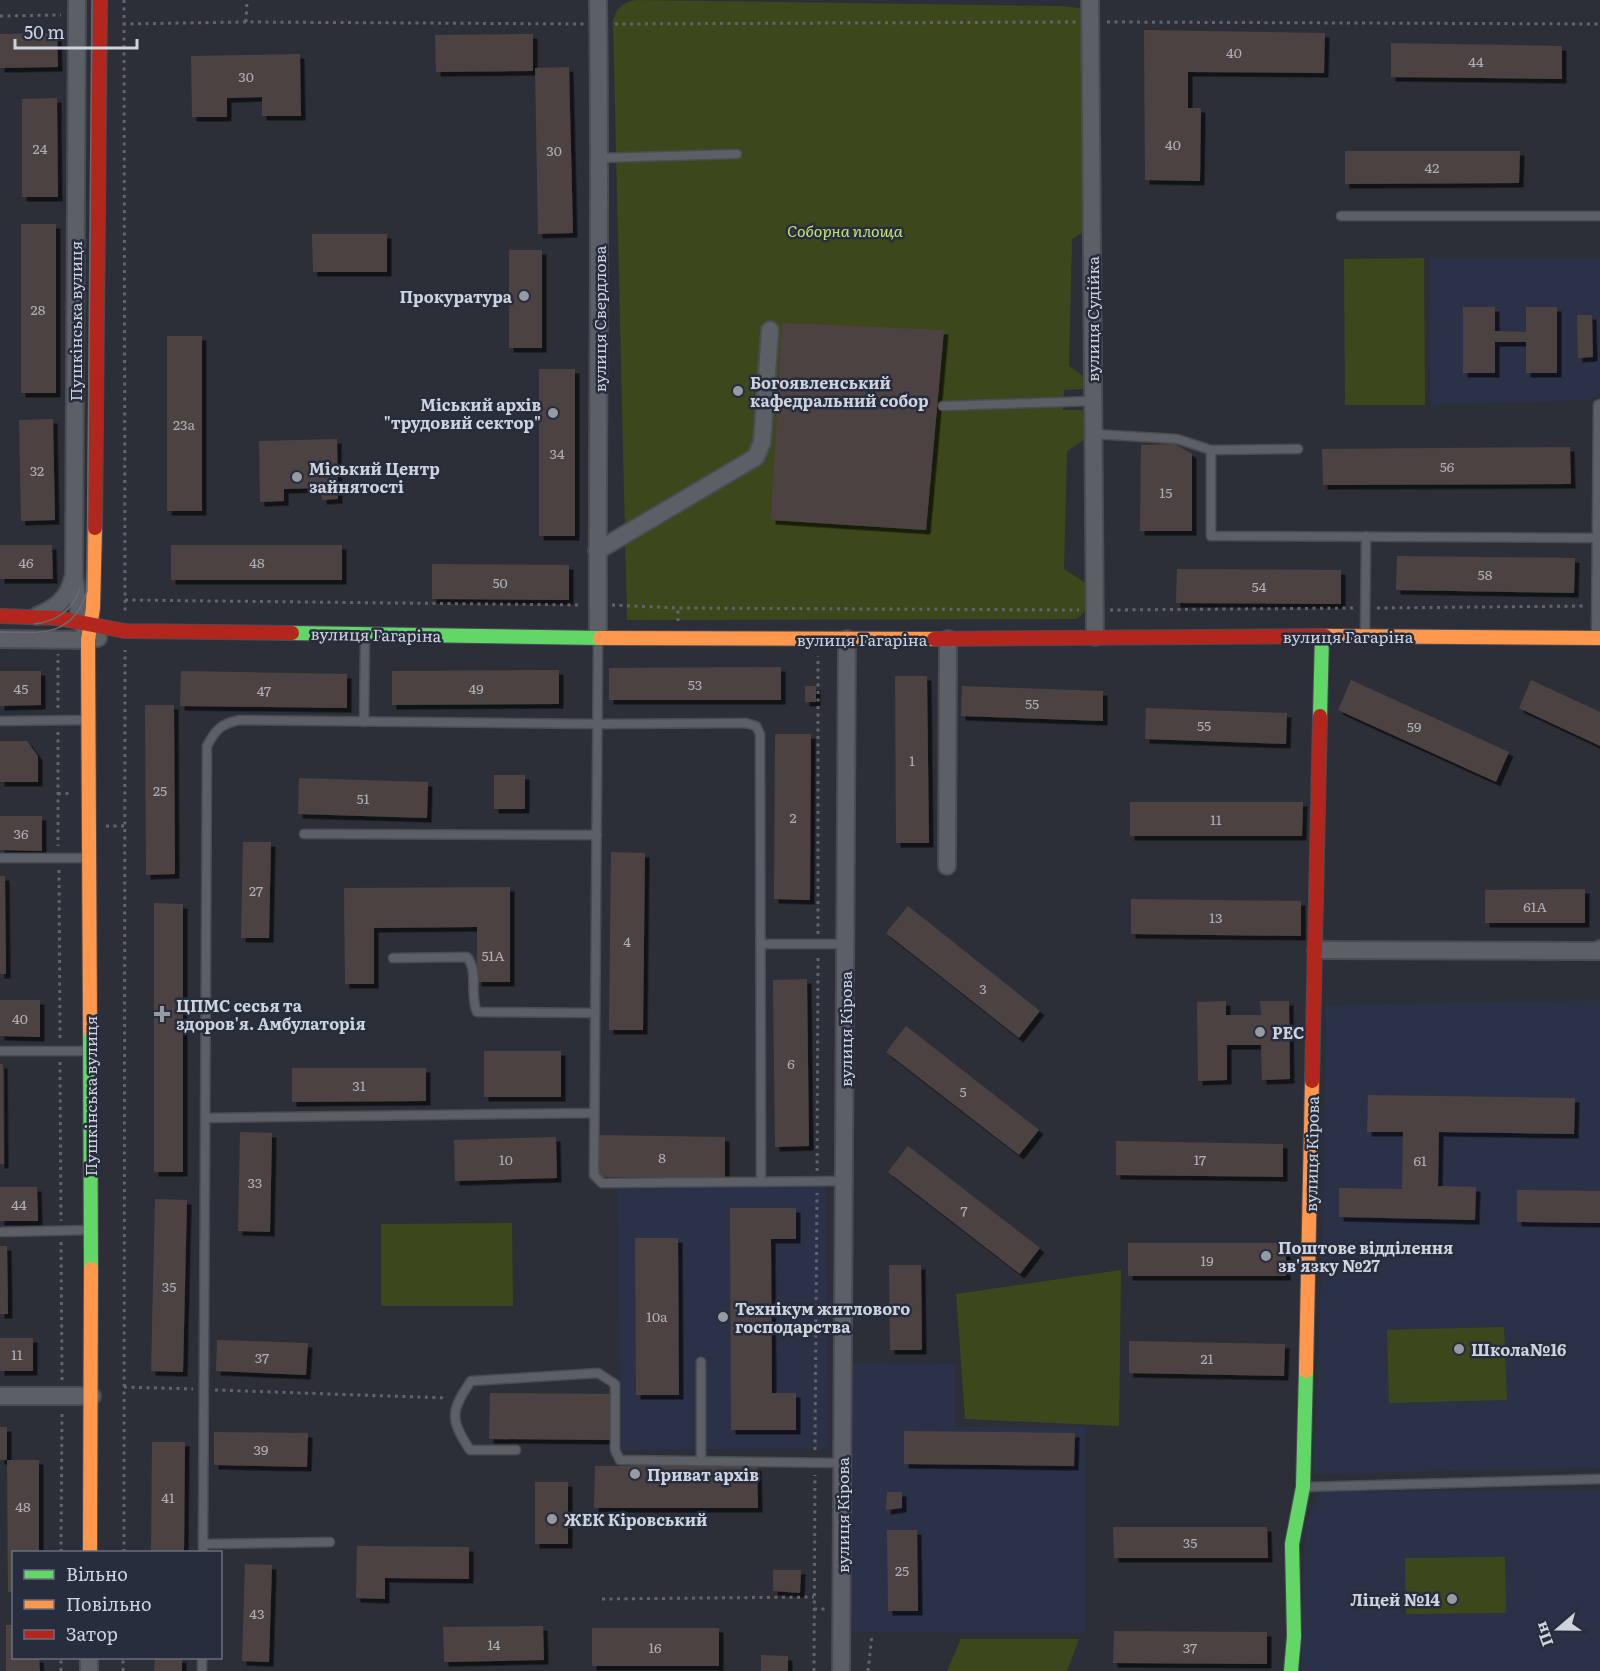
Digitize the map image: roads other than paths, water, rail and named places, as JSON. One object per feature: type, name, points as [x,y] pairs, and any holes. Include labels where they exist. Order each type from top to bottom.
[{"type":"street","name":"Пушкінська вулиця","points":[[77,0],[74,575],[77,599],[87,629]]},
{"type":"street","name":"Пушкінська вулиця","points":[[90,1551],[92,1396],[87,629],[94,585],[100,0]]},
{"type":"street","name":"вулиця Свердлова","points":[[598,0],[600,158],[598,638]]},
{"type":"street","name":"вулиця Судійка","points":[[1090,0],[1095,637]]},
{"type":"street","points":[[597,551],[756,457],[762,442],[770,330]]},
{"type":"street","points":[[36,616],[55,608],[68,591],[74,575]]},
{"type":"street","name":"вулиця Гагаріна","points":[[0,616],[36,616],[87,629],[125,631],[598,638],[948,639],[1322,636],[1598,638]]},
{"type":"street","name":"вулиця Гагаріна","points":[[0,639],[58,640],[87,629]]},
{"type":"street","name":"вулиця Кірова","points":[[1291,1671],[1294,1635],[1292,1544],[1303,1487],[1322,636]]},
{"type":"street","name":"вулиця Кірова","points":[[841,1671],[848,639]]},
{"type":"street","points":[[948,639],[948,866]]},
{"type":"street","points":[[1316,950],[1598,951],[1600,949]]},
{"type":"street","points":[[0,1396],[92,1396]]},
{"type":"lane","points":[[600,158],[737,154]]},
{"type":"lane","points":[[1341,216],[1600,216]]},
{"type":"lane","points":[[943,406],[1093,402]]},
{"type":"lane","points":[[1598,638],[1598,405],[1600,404]]},
{"type":"lane","points":[[1093,434],[1177,439],[1211,450],[1298,449]]},
{"type":"lane","points":[[1211,450],[1211,537],[1599,538]]},
{"type":"lane","points":[[1365,636],[1366,536]]},
{"type":"lane","points":[[364,722],[365,634]]},
{"type":"lane","points":[[598,638],[594,1176],[602,1183],[844,1181]]},
{"type":"lane","points":[[0,721],[89,720]]},
{"type":"lane","points":[[330,1542],[203,1548],[207,746],[212,735],[221,725],[240,720],[597,724],[746,723],[756,726],[760,734],[761,1182]]},
{"type":"lane","points":[[304,834],[597,835]]},
{"type":"lane","points":[[0,858],[89,858]]},
{"type":"lane","points":[[760,944],[846,944]]},
{"type":"lane","points":[[393,958],[467,957],[473,969],[473,1004],[477,1012],[595,1013]]},
{"type":"lane","points":[[0,1051],[90,1051]]},
{"type":"lane","points":[[205,1118],[594,1113]]},
{"type":"lane","points":[[0,1232],[91,1230]]},
{"type":"lane","points":[[700,1362],[701,1461]]},
{"type":"lane","points":[[516,1450],[470,1450],[456,1428],[456,1403],[471,1381],[598,1373],[615,1384],[615,1450],[620,1460],[843,1463]]},
{"type":"lane","points":[[1303,1487],[1600,1479]]},
{"type":"tram line","points":[[0,632],[41,632],[64,625],[81,606],[87,591],[92,0]]},
{"type":"tram line","points":[[34,624],[50,620],[63,613],[69,608],[80,588]]},
{"type":"place","name":"Прокуратура","points":[[524,296]]},
{"type":"place","name":"Богоявленський кафедральний собор","points":[[738,391]]},
{"type":"place","name":"Міський архів \"трудовий сектор\"","points":[[553,413]]},
{"type":"place","name":"Міський Центр зайнятості","points":[[297,477]]},
{"type":"place","name":"ЦПМС сесья та здоров'я. Амбулаторія","points":[[162,1014]]},
{"type":"place","name":"РЕС","points":[[1260,1032]]},
{"type":"place","name":"Поштове відділення зв'язку №27","points":[[1266,1256]]},
{"type":"place","name":"Технікум житлового господарства","points":[[723,1317]]},
{"type":"place","name":"Школа№16","points":[[1459,1349]]},
{"type":"place","name":"Приват архів","points":[[635,1474]]},
{"type":"place","name":"ЖЕК Кіровський","points":[[552,1519]]},
{"type":"place","name":"Ліцей №14","points":[[1452,1599]]},
{"type":"park label","name":"Соборна площа","points":[[845,230]]}]
